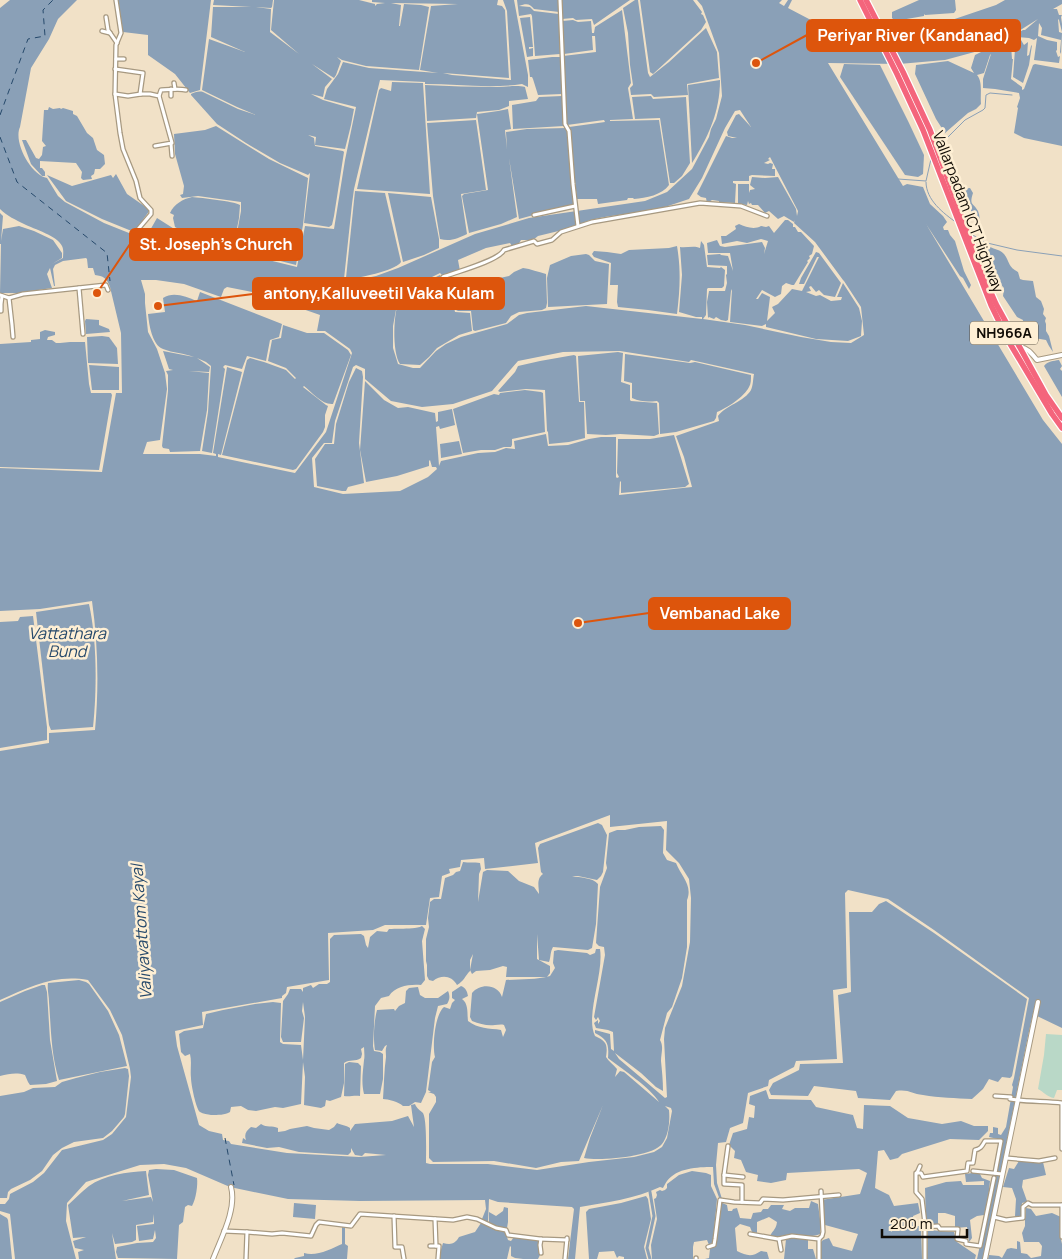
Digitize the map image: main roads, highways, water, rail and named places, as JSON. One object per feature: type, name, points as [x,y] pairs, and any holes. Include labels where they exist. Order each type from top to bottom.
[{"type":"highway","name":"Vallarpadam ICT Highway","points":[[860,0],[875,23]]},
{"type":"highway","name":"Vallarpadam ICT Highway","points":[[866,0],[875,23],[930,130],[932,145],[996,304],[1046,395],[1062,418]]},
{"type":"highway","name":"Vallarpadam ICT Highway","points":[[957,209],[962,230],[991,305],[1005,334],[1062,428]]},
{"type":"water","name":"Valiyavattom Kayal","points":[[10,0],[77,0],[58,19],[49,39],[31,68],[18,133],[21,149],[25,157],[35,171],[47,178],[58,196],[65,202],[104,223],[139,237],[149,232],[157,218],[198,244],[297,267],[305,226],[334,229],[356,107],[324,99],[327,89],[338,74],[343,62],[369,68],[438,73],[420,70],[431,6],[458,4],[391,3],[401,5],[399,26],[404,4],[429,7],[419,70],[366,66],[337,57],[341,61],[334,78],[312,64],[332,79],[325,87],[323,97],[311,94],[323,100],[354,109],[345,149],[315,145],[316,137],[308,135],[314,138],[315,146],[344,152],[334,216],[332,225],[329,227],[304,223],[310,173],[308,175],[280,163],[217,124],[191,95],[196,92],[203,92],[238,109],[256,115],[202,90],[209,39],[245,52],[211,37],[213,7],[271,9],[270,32],[299,54],[271,30],[274,0],[359,0],[375,4],[375,6],[385,3],[372,2],[372,0],[498,0],[497,5],[502,6],[505,10],[509,78],[443,73],[511,80],[507,11],[503,0],[514,0],[528,75],[528,87],[522,84],[474,86],[380,80],[354,189],[344,279],[351,281],[376,276],[475,234],[529,218],[645,201],[667,192],[692,169],[709,137],[722,96],[719,53],[702,6],[697,0],[782,0],[779,3],[784,6],[788,0],[792,0],[788,8],[830,30],[870,33],[890,27],[934,26],[996,5],[1005,0],[1062,0],[1062,4],[1053,9],[1057,9],[1059,15],[1062,15],[1062,32],[1058,19],[1059,32],[1062,33],[1061,54],[1061,40],[1041,35],[1042,28],[1039,23],[1038,36],[1057,42],[1056,51],[1058,57],[1060,56],[1059,63],[1034,60],[1037,38],[1034,40],[1017,37],[1013,43],[1018,47],[1018,43],[1021,40],[1024,45],[1028,42],[1027,56],[1032,45],[1029,65],[1023,83],[1013,77],[1015,49],[1011,45],[1013,59],[1011,79],[1022,87],[1022,90],[1033,65],[1062,69],[1062,146],[1024,138],[1014,133],[1020,98],[1019,93],[983,88],[983,79],[991,54],[984,73],[977,75],[981,85],[981,104],[945,133],[936,119],[915,74],[916,65],[948,61],[974,73],[971,68],[975,55],[987,49],[993,51],[994,47],[1025,30],[1038,19],[993,47],[945,60],[899,64],[828,63],[903,186],[907,184],[923,187],[930,204],[947,222],[943,227],[944,230],[948,230],[955,241],[964,271],[971,285],[969,289],[926,224],[1043,420],[1062,444],[1062,1028],[1037,1016],[1040,1001],[1036,1000],[983,1259],[977,1259],[1002,1143],[1002,1140],[989,1137],[990,1133],[993,1133],[993,1127],[998,1128],[998,1134],[1001,1135],[1006,1127],[1029,998],[888,899],[848,890],[845,893],[847,988],[833,990],[837,1059],[796,1061],[794,1067],[769,1080],[768,1086],[748,1093],[743,1123],[730,1128],[726,1142],[718,1143],[716,1165],[717,1183],[722,1199],[720,1200],[714,1184],[713,1167],[700,1167],[676,1173],[667,1181],[663,1188],[660,1187],[621,1200],[580,1207],[575,1259],[568,1259],[574,1209],[572,1207],[498,1202],[489,1199],[488,1223],[482,1219],[486,1209],[485,1200],[360,1201],[288,1199],[230,1187],[186,1168],[164,1164],[140,1165],[86,1182],[67,1203],[66,1221],[76,1259],[15,1259],[10,1214],[0,1211],[0,1204],[5,1204],[10,1194],[33,1182],[44,1173],[62,1150],[103,1140],[112,1134],[126,1117],[131,1077],[122,1035],[110,1010],[88,980],[53,980],[32,986],[0,1000],[0,751],[49,743],[49,733],[95,730],[97,666],[96,633],[92,601],[40,609],[0,611],[0,468],[102,472],[116,393],[122,393],[121,333],[110,287],[108,281],[95,275],[93,268],[88,268],[86,258],[63,261],[55,265],[53,269],[55,286],[50,268],[47,274],[52,288],[18,293],[0,293],[0,213],[3,216],[1,241],[3,229],[19,226],[53,240],[62,253],[62,258],[52,264],[63,258],[63,252],[60,242],[56,239],[28,226],[0,209],[0,8]],"holes":[[[740,110],[751,127],[739,114],[736,115],[727,132],[728,136],[737,138],[726,136],[697,194],[706,198],[707,203],[712,200],[735,203],[736,184],[733,181],[749,181],[749,176],[752,175],[775,176],[775,169],[772,169],[773,164],[764,163],[770,160],[768,159],[770,157],[798,211],[797,216],[796,209],[778,177],[752,177],[750,185],[755,189],[750,190],[749,193],[749,184],[738,184],[738,204],[747,205],[748,201],[749,204],[758,205],[765,213],[769,211],[778,219],[784,216],[794,222],[795,220],[794,223],[815,242],[861,307],[864,335],[851,343],[831,342],[745,325],[703,319],[706,315],[707,289],[722,288],[724,286],[725,270],[721,267],[707,267],[704,245],[701,241],[700,248],[680,247],[682,275],[679,312],[702,317],[702,319],[586,306],[527,313],[519,315],[507,324],[461,337],[446,344],[436,351],[420,368],[398,364],[393,348],[393,326],[398,299],[410,288],[440,273],[443,276],[460,271],[458,260],[486,248],[510,243],[512,246],[518,245],[521,240],[533,240],[538,236],[575,227],[592,220],[659,209],[689,199],[702,178],[735,111]],[[141,280],[184,284],[221,297],[224,289],[227,287],[257,293],[320,315],[317,331],[325,331],[350,349],[352,353],[326,432],[295,473],[218,457],[218,454],[221,455],[242,372],[227,367],[213,453],[216,456],[200,454],[143,454],[147,442],[160,440],[167,389],[165,373],[157,349],[148,332],[145,294]],[[620,351],[689,362],[691,360],[754,374],[753,384],[748,394],[721,412],[718,416],[719,421],[676,436],[692,487],[619,495],[620,481],[621,493],[685,487],[689,484],[674,435],[650,439],[618,439],[617,473],[619,477],[617,478],[616,437],[601,437],[568,445],[548,446],[546,434],[514,441],[515,449],[506,448],[495,452],[478,453],[441,461],[439,466],[436,427],[439,426],[440,429],[455,425],[452,409],[438,412],[438,421],[436,422],[435,413],[408,407],[398,408],[384,400],[365,381],[360,450],[366,482],[397,476],[429,466],[430,460],[432,467],[437,469],[428,477],[400,491],[343,494],[314,487],[312,458],[324,443],[332,443],[335,421],[353,367],[356,365],[365,369],[365,379],[391,401],[422,407],[453,404],[492,391],[518,361],[563,352]],[[610,815],[610,827],[667,821],[666,850],[679,863],[689,879],[691,898],[690,942],[682,986],[665,1028],[667,1097],[665,1098],[619,1059],[615,1053],[663,1091],[662,1048],[660,1040],[667,1013],[672,1007],[682,978],[687,947],[687,900],[689,890],[676,863],[667,860],[663,853],[664,830],[661,826],[617,830],[609,833],[607,868],[600,887],[596,943],[604,947],[605,955],[594,1017],[596,1020],[598,1017],[600,1021],[598,1024],[598,1020],[594,1023],[596,1028],[613,1032],[614,1051],[611,1049],[610,1034],[595,1030],[595,1033],[607,1043],[608,1058],[643,1085],[659,1102],[624,1072],[620,1071],[615,1077],[617,1069],[606,1057],[607,1049],[605,1044],[595,1036],[592,1017],[600,970],[600,949],[596,949],[595,953],[590,955],[587,953],[558,950],[554,951],[553,963],[555,968],[550,976],[534,979],[506,980],[502,997],[497,989],[488,986],[484,986],[472,993],[470,1017],[472,1021],[486,1025],[504,1025],[506,1030],[503,1037],[501,1030],[480,1027],[468,1021],[467,1006],[462,999],[468,996],[467,991],[461,986],[452,992],[452,998],[455,1000],[450,1009],[444,1007],[441,1011],[435,1030],[435,1057],[432,1062],[428,1090],[431,1092],[428,1092],[434,1094],[436,1102],[429,1114],[429,1158],[433,1162],[494,1161],[536,1168],[561,1162],[579,1161],[603,1105],[584,1158],[625,1157],[648,1152],[656,1148],[662,1144],[669,1127],[669,1110],[665,1106],[671,1108],[672,1111],[667,1138],[662,1147],[654,1152],[634,1157],[537,1170],[488,1164],[430,1164],[426,1163],[424,1117],[415,1104],[411,1105],[414,1127],[408,1116],[392,1121],[355,1124],[350,1131],[350,1128],[337,1123],[329,1130],[307,1126],[278,1132],[278,1128],[261,1124],[256,1128],[251,1127],[245,1134],[246,1140],[243,1138],[242,1143],[267,1148],[279,1147],[299,1152],[348,1155],[351,1152],[351,1148],[355,1155],[362,1156],[365,1153],[386,1155],[359,1157],[287,1153],[231,1144],[229,1141],[223,1140],[222,1134],[209,1131],[199,1125],[177,1046],[175,1031],[203,1025],[202,1012],[282,998],[286,993],[287,987],[329,980],[328,933],[373,930],[385,925],[426,925],[430,898],[439,897],[442,876],[450,873],[449,869],[460,867],[461,860],[484,858],[485,869],[538,863],[535,843]]]},
{"type":"water","points":[[117,0],[211,0],[200,90],[190,93],[175,74],[148,55],[148,35],[123,32]]},
{"type":"water","points":[[214,0],[273,0],[271,8],[213,5]]},
{"type":"water","points":[[517,0],[560,0],[559,12],[534,9],[528,4],[519,6],[530,7],[534,11],[559,14],[560,54],[535,56],[532,16],[531,14],[519,16]]},
{"type":"water","points":[[562,0],[630,0],[594,25],[592,19],[562,19]]},
{"type":"water","points":[[638,0],[650,77],[706,28],[717,52],[719,78],[687,84],[688,95],[654,97],[651,94],[631,95],[630,88],[633,85],[628,33],[623,8]]},
{"type":"water","points":[[640,0],[693,0],[702,12],[701,14],[706,22],[701,30],[653,74],[650,72]]},
{"type":"water","points":[[919,0],[955,0],[956,10],[954,13],[924,14],[924,16],[895,21],[892,18],[892,12]]},
{"type":"water","points":[[622,10],[631,83],[628,88],[633,119],[610,121],[659,120],[669,185],[658,194],[649,197],[628,198],[627,200],[598,204],[597,199],[577,199],[569,127],[605,122],[604,120],[567,125],[563,56],[596,52],[595,36],[592,36],[593,50],[564,54],[562,21],[591,21],[592,33],[594,33],[595,27]]},
{"type":"water","points":[[530,17],[533,47],[529,47],[529,49],[533,48],[533,56],[527,57],[520,18]]},
{"type":"water","points":[[561,57],[562,94],[538,95],[533,79],[530,77],[528,60]]},
{"type":"water","points":[[844,64],[880,65],[924,155],[923,174],[918,177],[905,175],[840,77]]},
{"type":"water","points":[[720,80],[718,103],[712,124],[692,163],[688,85]]},
{"type":"water","points":[[392,82],[423,83],[430,194],[357,189],[379,90],[381,88],[391,91]]},
{"type":"water","points":[[425,85],[522,86],[525,87],[528,99],[509,101],[509,106],[499,110],[477,112],[476,118],[427,121]]},
{"type":"water","points":[[562,96],[564,126],[513,129],[512,105],[536,101],[539,97]]},
{"type":"water","points":[[651,96],[653,99],[686,97],[690,163],[682,176],[674,183],[670,183],[660,118],[635,119],[632,97]]},
{"type":"water","points":[[49,107],[73,111],[73,114],[77,116],[87,133],[93,138],[97,150],[104,155],[105,164],[100,169],[95,169],[94,174],[91,176],[92,179],[83,180],[81,178],[82,172],[76,163],[40,161],[40,168],[45,172],[45,176],[42,176],[31,164],[22,140],[26,140],[36,158],[39,159],[42,155],[43,147],[46,146],[42,141],[44,110],[48,110]]},
{"type":"water","points":[[508,109],[511,129],[505,130],[507,149],[506,132],[527,129],[566,128],[574,204],[519,219],[509,158],[517,217],[501,224],[469,233],[462,196],[488,190],[477,114]]},
{"type":"water","points":[[476,120],[486,190],[461,194],[467,234],[451,240],[440,239],[433,196],[427,123]]},
{"type":"water","points":[[216,126],[269,159],[308,178],[296,265],[234,249],[241,202],[198,196],[182,198],[180,195],[183,194],[184,186],[175,154],[174,134],[205,130]]},
{"type":"water","points":[[116,174],[127,194],[150,210],[134,232],[66,201],[47,175],[72,186],[111,175],[113,178]]},
{"type":"water","points":[[970,188],[973,193],[972,202],[978,211],[981,235],[984,242],[1004,254],[1011,266],[1018,272],[1020,279],[1033,281],[1036,297],[1041,301],[1044,309],[1046,331],[1053,352],[1046,340],[1028,337],[1022,325],[1023,320],[1017,317],[1003,296],[1004,288],[995,278],[996,276],[963,189]]},
{"type":"water","points":[[355,191],[385,193],[401,262],[384,271],[368,276],[347,279],[346,278]]},
{"type":"water","points":[[388,193],[431,197],[439,248],[403,262]]},
{"type":"water","points":[[192,197],[240,205],[233,249],[207,245],[175,227],[174,215],[170,213],[179,202]]},
{"type":"water","points":[[785,220],[793,224],[793,227],[798,232],[801,232],[814,246],[808,262],[794,285],[786,283],[782,286],[781,294],[775,297],[762,290],[756,299],[762,293],[770,297],[767,321],[775,313],[772,307],[778,304],[792,289],[802,291],[819,257],[817,257],[804,284],[799,284],[801,278],[816,252],[819,253],[841,283],[835,297],[824,295],[819,290],[816,292],[811,286],[809,287],[811,291],[806,292],[816,296],[820,295],[831,301],[841,300],[842,297],[837,297],[843,283],[859,308],[862,321],[861,336],[848,341],[816,339],[766,327],[766,324],[762,326],[730,322],[732,289],[728,320],[721,320],[716,317],[714,319],[708,318],[707,302],[709,291],[725,291],[727,266],[708,265],[707,255],[720,254],[728,256],[733,271],[730,253],[708,253],[707,243],[717,240],[720,246],[725,247],[762,242],[765,248],[764,254],[768,241],[761,239],[747,243],[737,241],[722,244],[721,236],[726,236],[736,229],[735,226],[739,224],[753,228],[769,226],[774,233]]},
{"type":"water","points":[[677,246],[680,280],[677,314],[618,307],[618,285],[610,285],[611,263],[594,257],[592,254],[594,251],[621,254],[629,250]]},
{"type":"water","points":[[586,254],[595,261],[609,264],[607,304],[548,307],[547,278],[550,265],[571,256]]},
{"type":"water","points":[[523,268],[546,274],[546,308],[519,312],[511,316],[506,323],[473,330],[471,311],[456,310],[456,295],[474,287],[477,283],[509,276]]},
{"type":"water","points":[[440,275],[443,283],[442,300],[417,302],[416,308],[419,309],[432,304],[453,303],[455,312],[470,313],[472,331],[459,335],[437,348],[420,365],[400,364],[397,358],[394,332],[396,312],[400,299],[413,288]]},
{"type":"water","points":[[200,292],[282,324],[279,337],[270,340],[266,361],[247,356],[242,369],[225,365],[223,367],[225,369],[212,453],[202,451],[208,412],[211,366],[197,358],[210,367],[209,372],[189,371],[209,373],[207,410],[200,451],[170,452],[169,449],[162,446],[168,391],[168,375],[166,371],[173,370],[169,369],[163,351],[194,357],[159,347],[152,334],[148,314],[165,312],[163,298],[167,296],[180,295],[197,301]]},
{"type":"water","points":[[86,319],[99,320],[99,325],[109,329],[110,332],[86,334]]},
{"type":"water","points":[[283,325],[307,333],[324,333],[348,350],[351,355],[333,404],[321,401],[303,387],[326,405],[328,406],[323,432],[296,469],[293,470],[222,455],[247,360],[250,358],[286,370],[296,378],[286,368],[268,361],[272,340],[281,338]]},
{"type":"water","points":[[45,330],[55,332],[55,335],[48,337],[47,340],[52,340],[56,343],[85,342],[91,393],[111,393],[112,395],[99,470],[0,467],[0,344],[31,342],[31,340],[40,339],[40,332]]},
{"type":"water","points":[[87,337],[109,337],[117,348],[118,364],[88,363]]},
{"type":"water","points":[[623,353],[621,382],[630,385],[630,400],[657,403],[659,434],[654,436],[587,434],[585,401],[580,401],[578,356]]},
{"type":"water","points":[[625,354],[690,363],[695,362],[751,375],[751,383],[747,391],[739,398],[717,412],[714,421],[676,432],[660,434],[659,403],[657,401],[644,401],[632,398],[632,383],[624,381]]},
{"type":"water","points":[[576,356],[579,402],[584,402],[585,438],[549,444],[545,390],[498,391],[518,366]]},
{"type":"water","points":[[1059,360],[1062,366],[1060,369],[1062,371],[1062,397],[1044,366],[1049,362]]},
{"type":"water","points":[[89,365],[119,367],[119,390],[92,390]]},
{"type":"water","points":[[356,368],[362,371],[363,377],[359,443],[364,483],[348,487],[346,491],[317,486],[315,459],[325,444],[334,444],[336,424],[349,382]]},
{"type":"water","points":[[525,390],[543,393],[545,432],[512,439],[511,447],[463,453],[453,409],[494,394],[499,395],[500,393]]},
{"type":"water","points":[[459,441],[462,454],[441,458],[440,444]]},
{"type":"water","name":"Vattathara Bund","points":[[89,604],[94,633],[95,697],[93,727],[51,730],[36,612]]},
{"type":"water","points":[[33,616],[47,740],[0,748],[0,622],[18,621],[20,617]]},
{"type":"water","points":[[598,823],[602,825],[607,835],[601,876],[597,880],[572,876],[589,879],[598,884],[596,924],[592,948],[588,950],[553,947],[549,962],[539,960],[537,934],[537,959],[550,966],[550,973],[547,977],[506,977],[507,967],[503,966],[490,970],[476,971],[472,974],[470,970],[457,985],[447,977],[440,977],[433,981],[429,980],[427,976],[426,939],[429,927],[430,902],[434,899],[441,899],[445,878],[460,871],[463,862],[480,863],[478,902],[483,872],[487,870],[508,871],[519,881],[534,887],[539,894],[539,881],[543,874],[541,872],[538,848],[540,844]]},
{"type":"water","points":[[886,901],[1027,999],[1012,1076],[1010,1078],[1002,1077],[998,1082],[989,1079],[983,1089],[972,1099],[935,1097],[907,1091],[896,1091],[890,1100],[858,1098],[856,1091],[814,1086],[808,1096],[771,1095],[769,1090],[773,1083],[799,1070],[800,1064],[843,1063],[838,995],[851,992],[849,912],[872,912],[879,904]]},
{"type":"water","points":[[422,926],[425,929],[422,941],[425,980],[421,985],[408,985],[395,990],[389,996],[381,998],[375,1006],[373,1046],[374,1051],[383,1054],[383,1079],[380,1094],[364,1094],[362,1081],[364,1047],[361,1049],[361,1058],[344,1063],[344,1083],[341,1097],[330,1101],[326,1100],[325,1106],[321,1108],[304,1105],[305,1077],[303,1062],[301,1104],[256,1111],[248,1110],[241,1106],[231,1107],[230,1112],[219,1115],[211,1115],[198,1110],[192,1085],[190,1054],[185,1056],[181,1052],[179,1034],[184,1031],[203,1028],[206,1014],[255,1004],[281,1003],[280,1042],[283,1044],[301,1045],[303,1060],[305,1017],[303,1002],[302,1011],[304,1018],[301,1042],[283,1042],[281,1037],[283,1001],[290,989],[301,989],[303,992],[303,988],[311,985],[313,988],[319,984],[330,982],[330,939],[334,935],[361,934],[364,936],[368,948],[370,937],[377,931],[387,932],[389,929]]},
{"type":"water","points":[[79,980],[89,984],[108,1011],[119,1035],[127,1066],[59,1080],[53,1051],[48,983]]},
{"type":"water","points":[[45,985],[47,992],[50,1040],[57,1081],[30,1085],[25,1075],[16,1073],[0,1076],[0,1002]]},
{"type":"water","points":[[418,987],[420,995],[425,998],[438,998],[448,991],[449,1001],[447,1004],[438,1006],[426,1092],[421,1103],[415,1102],[409,1106],[403,1106],[399,1103],[383,1099],[387,1045],[382,1051],[375,1050],[375,1019],[377,1010],[394,1009],[395,1011],[405,1003],[406,991],[409,988]]},
{"type":"water","points":[[349,1062],[358,1063],[361,1066],[360,1096],[344,1096],[345,1064]]},
{"type":"water","points":[[128,1069],[129,1076],[125,1114],[112,1131],[103,1138],[74,1142],[62,1148],[53,1155],[42,1171],[30,1180],[11,1189],[8,1192],[7,1198],[0,1198],[0,1096],[24,1092],[33,1088],[55,1087],[62,1082],[76,1078]]},
{"type":"water","points":[[766,1090],[769,1099],[811,1100],[816,1107],[853,1115],[857,1128],[863,1129],[864,1105],[890,1106],[908,1118],[942,1124],[961,1121],[974,1126],[988,1126],[988,1131],[979,1140],[950,1139],[902,1154],[898,1158],[890,1160],[884,1150],[878,1151],[875,1188],[889,1195],[894,1206],[918,1203],[920,1213],[913,1216],[914,1226],[921,1226],[922,1259],[821,1259],[820,1243],[823,1240],[829,1238],[833,1246],[852,1251],[858,1234],[825,1225],[821,1200],[860,1194],[867,1173],[859,1169],[787,1173],[786,1180],[771,1183],[757,1181],[758,1175],[746,1172],[741,1160],[734,1158],[735,1151],[729,1145],[733,1133],[747,1129],[749,1117],[754,1118],[755,1106],[749,1104],[750,1096]]},
{"type":"water","points":[[1019,1161],[1043,1162],[1046,1175],[1023,1180],[1022,1187],[1027,1201],[1022,1203],[1021,1217],[1015,1216],[1016,1199],[1012,1188],[1003,1187],[1009,1168],[1014,1169]]},
{"type":"water","points":[[149,1170],[174,1170],[197,1178],[192,1206],[188,1205],[185,1207],[183,1222],[179,1225],[177,1259],[118,1258],[117,1247],[153,1242],[156,1238],[155,1230],[153,1239],[139,1241],[137,1226],[154,1224],[154,1214],[153,1222],[136,1225],[136,1240],[132,1242],[115,1244],[112,1233],[116,1259],[79,1259],[78,1252],[84,1250],[75,1248],[73,1241],[86,1237],[73,1238],[68,1205],[95,1182],[124,1173],[146,1171],[149,1195],[122,1201],[151,1197],[153,1202],[148,1175]]},
{"type":"water","points":[[692,1171],[711,1175],[711,1186],[717,1199],[713,1242],[709,1245],[707,1240],[694,1242],[693,1259],[652,1259],[651,1245],[657,1219],[654,1199],[657,1195],[656,1192],[665,1190],[667,1184],[679,1175]]},
{"type":"water","points":[[979,1172],[982,1178],[990,1181],[988,1201],[984,1215],[970,1220],[972,1238],[969,1242],[967,1227],[955,1228],[955,1216],[938,1213],[938,1225],[926,1226],[925,1188],[946,1182],[961,1181],[963,1185],[984,1185],[984,1181],[966,1182],[965,1174]]},
{"type":"water","points":[[646,1196],[651,1219],[644,1247],[647,1259],[624,1259],[624,1257],[619,1256],[617,1258],[614,1251],[599,1252],[597,1259],[589,1259],[586,1212],[589,1209]]},
{"type":"water","points":[[811,1201],[818,1204],[820,1234],[812,1236],[790,1235],[770,1237],[777,1222],[769,1217],[757,1222],[757,1233],[752,1232],[750,1227],[740,1224],[735,1228],[737,1251],[749,1255],[761,1251],[767,1252],[769,1259],[705,1259],[709,1258],[710,1249],[714,1246],[720,1202],[727,1205],[728,1211],[737,1208],[740,1218],[751,1219],[753,1213],[768,1209],[771,1205],[784,1205],[782,1209],[790,1211],[795,1208],[809,1208]]},
{"type":"water","points":[[294,1203],[316,1205],[315,1219],[293,1217]]},
{"type":"water","points":[[504,1207],[508,1208],[507,1228],[496,1227],[489,1223],[489,1212],[496,1216],[503,1211]]},
{"type":"water","points":[[1026,1208],[1031,1209],[1036,1216],[1052,1213],[1061,1217],[1062,1259],[988,1259],[989,1255],[1002,1258],[1007,1249],[1017,1249],[1017,1241],[1020,1242],[1021,1253],[1027,1254],[1031,1258],[1041,1256],[1042,1246],[1039,1242],[1024,1242],[1022,1233],[1025,1226]]},
{"type":"water","points":[[0,1214],[8,1220],[12,1259],[0,1259]]},
{"type":"water","points":[[481,1223],[493,1229],[505,1231],[508,1240],[511,1241],[514,1237],[539,1241],[540,1255],[538,1259],[515,1258],[511,1256],[510,1246],[507,1259],[440,1259],[443,1243],[452,1243],[459,1237],[475,1232]]},
{"type":"water","points":[[342,1227],[345,1228],[345,1244],[348,1246],[347,1259],[294,1259],[304,1256],[304,1253],[318,1253],[342,1244]]},
{"type":"water","points":[[928,1230],[954,1232],[957,1242],[976,1255],[975,1259],[927,1259]]},
{"type":"water","points":[[786,1239],[808,1240],[808,1249],[813,1249],[816,1259],[784,1259]]},
{"type":"waterway","points":[[938,147],[965,120],[985,108],[986,95],[990,93],[1012,95]]},
{"type":"waterway","points":[[898,179],[926,181],[931,159]]},
{"type":"waterway","points":[[926,182],[932,200],[957,223]]},
{"type":"waterway","points":[[970,233],[982,241]]},
{"type":"waterway","points":[[983,242],[1017,250],[1062,256]]},
{"type":"waterway","points":[[650,1192],[654,1216],[647,1248],[650,1259]]},
{"type":"place","name":"Periyar River (Kandanad)","points":[[756,63]]},
{"type":"place","name":"St. Joseph's Church","points":[[97,293]]},
{"type":"place","name":"antony,Kalluveetil Vaka Kulam","points":[[158,306]]},
{"type":"place","name":"Vembanad Lake","points":[[578,623]]}]
